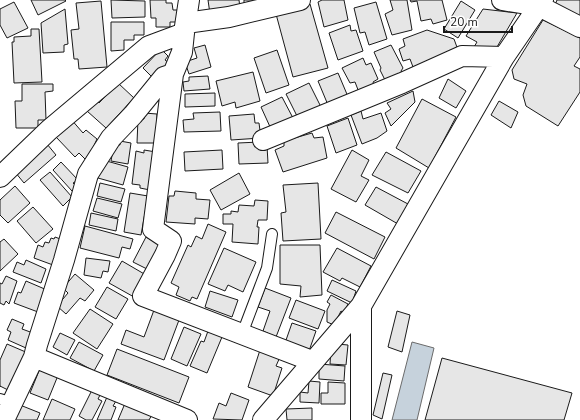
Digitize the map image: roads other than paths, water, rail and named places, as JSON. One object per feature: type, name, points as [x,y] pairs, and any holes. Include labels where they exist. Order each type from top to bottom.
[{"type":"street","points":[[189,0],[182,52],[172,74],[153,229],[171,241],[143,296],[312,362]]},
{"type":"street","points":[[0,177],[49,130],[149,46],[185,28],[300,0]]},
{"type":"street","points":[[502,0],[541,3],[580,27]]},
{"type":"street","points":[[263,420],[361,306],[504,57],[541,3]]},
{"type":"street","points":[[263,140],[402,83],[462,56],[504,57]]},
{"type":"street","points":[[6,407],[34,357],[64,260],[88,174],[111,138],[133,115],[164,77],[172,74]]},
{"type":"street","points":[[361,306],[361,420]]},
{"type":"street","points":[[34,357],[187,420]]},
{"type":"lane","points":[[242,334],[268,268],[272,234]]}]
